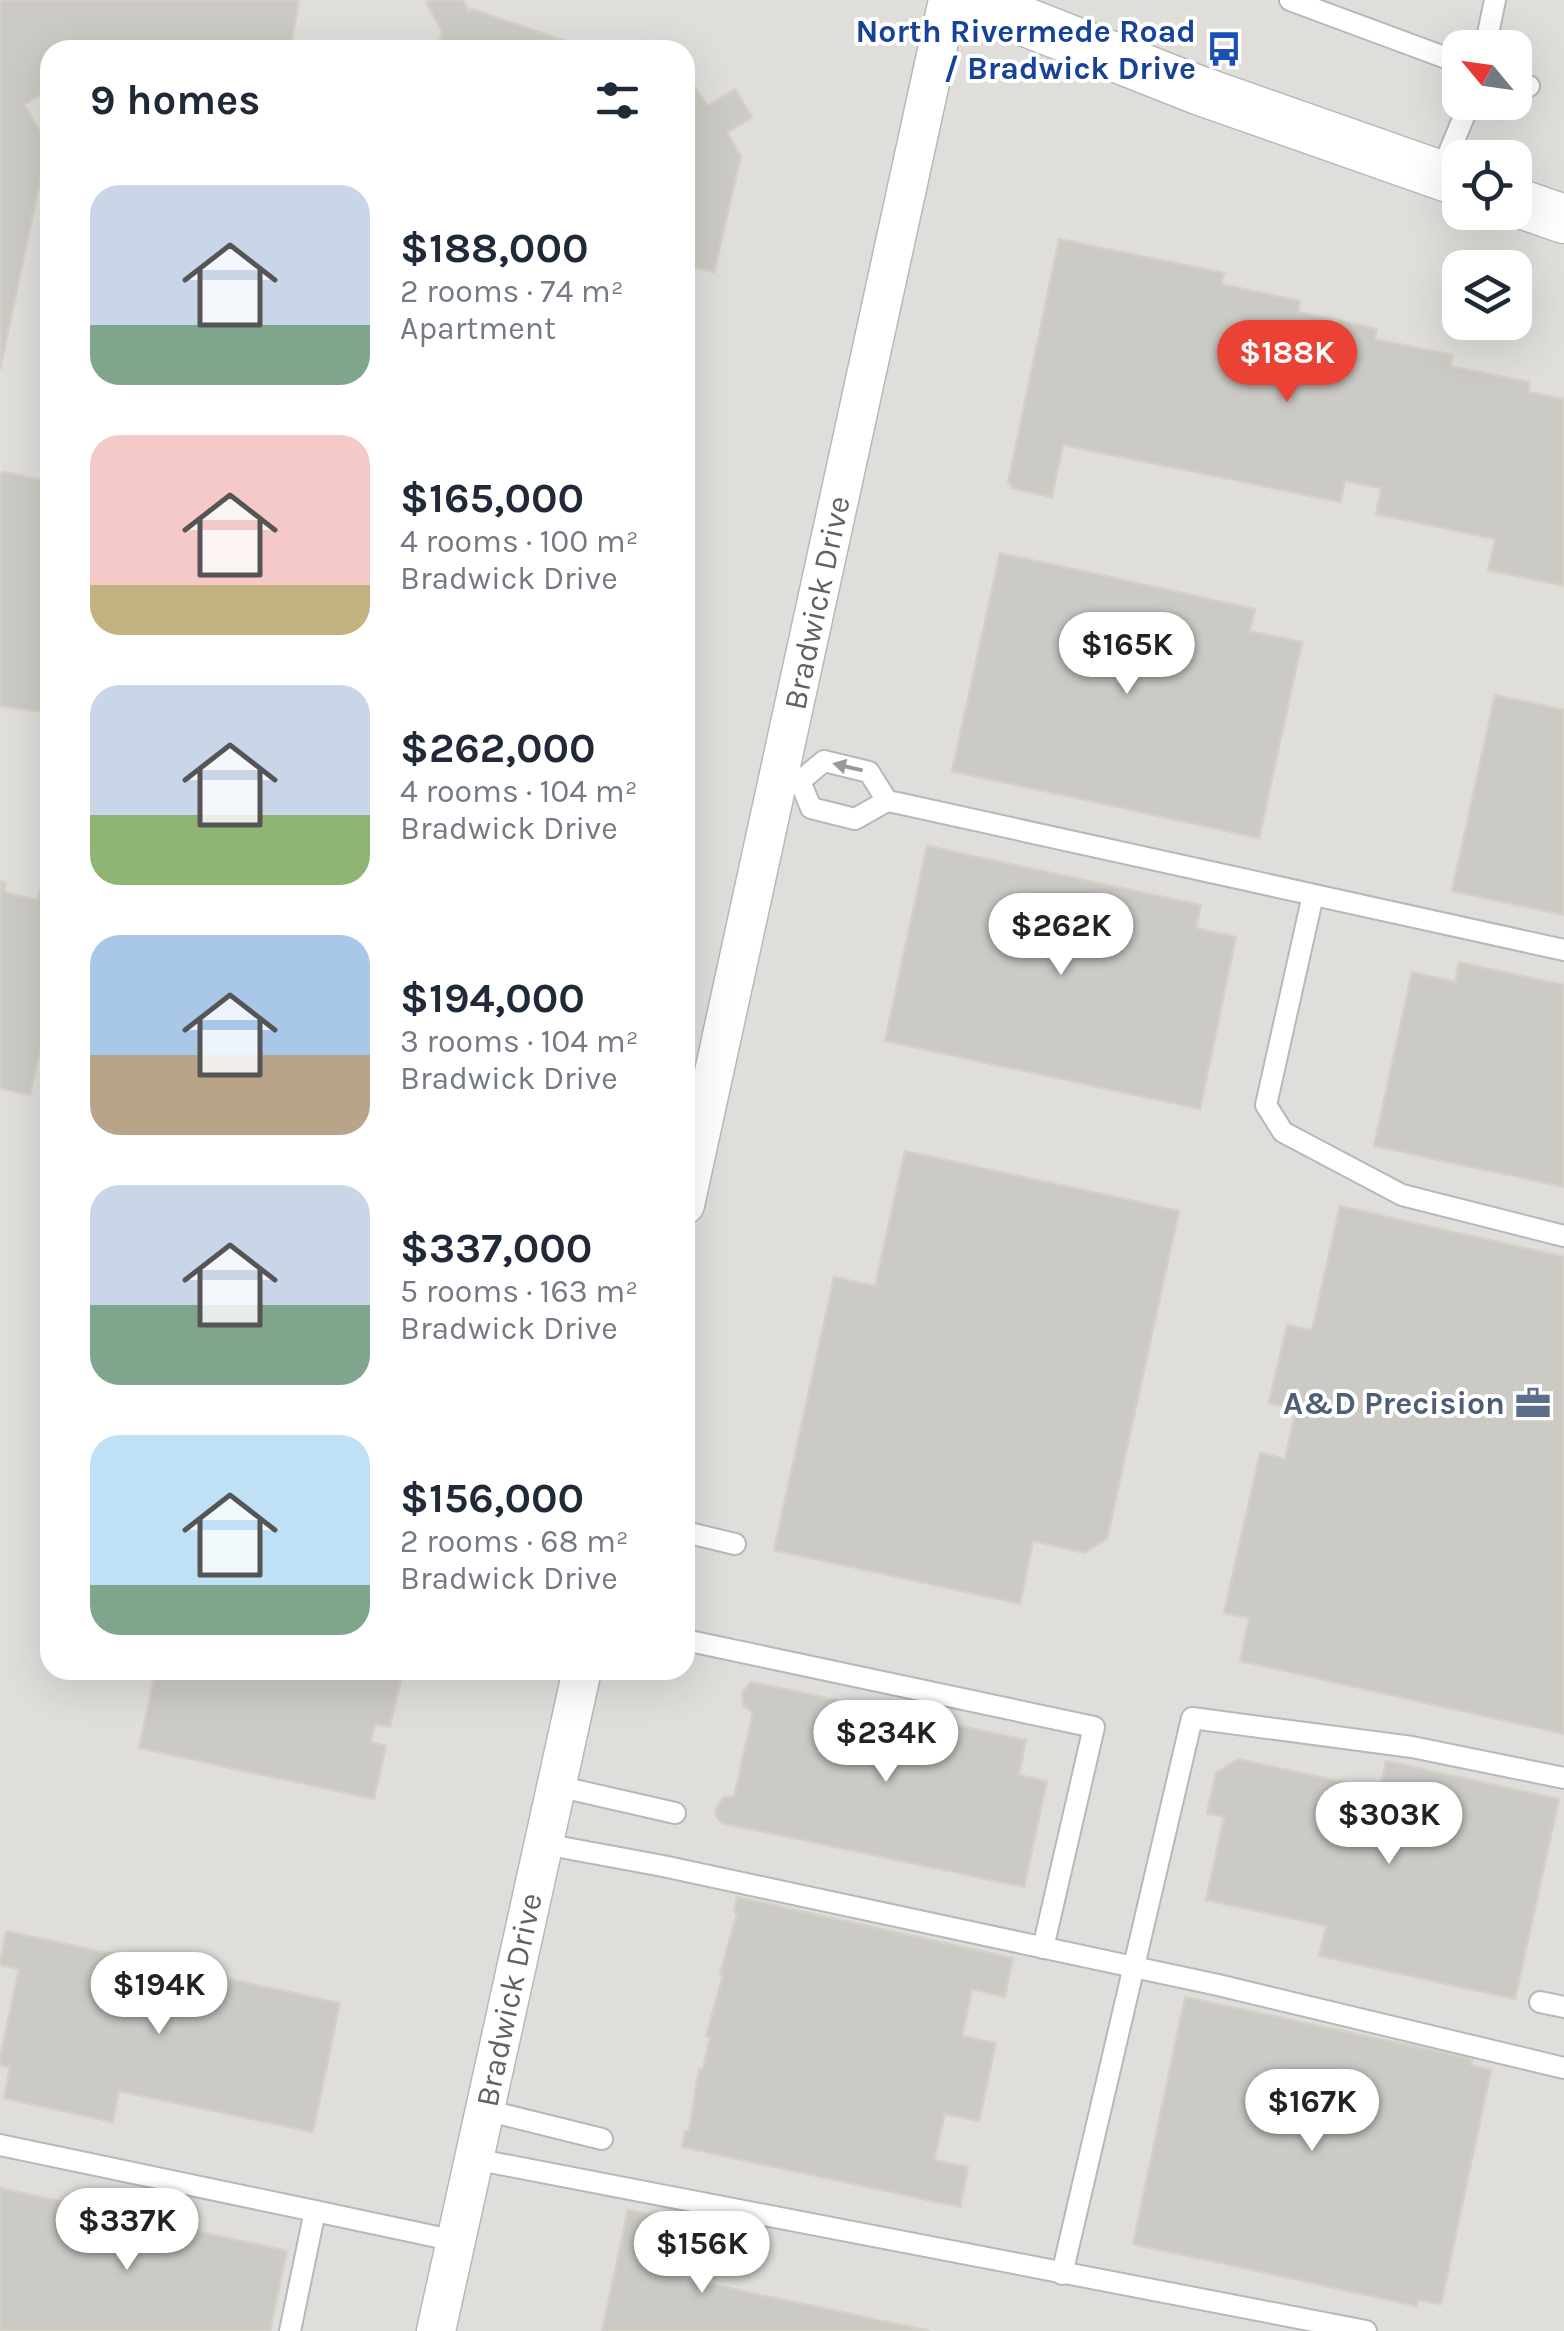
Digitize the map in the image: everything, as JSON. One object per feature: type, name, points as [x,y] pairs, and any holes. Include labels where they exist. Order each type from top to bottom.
[{"type":"street","name":"Bradwick Drive","points":[[695,1164],[789,779],[948,0]]},
{"type":"street","points":[[970,0],[1198,90],[1442,176]]},
{"type":"street","points":[[1532,208],[1564,219]]},
{"type":"street","name":"Bradwick Drive","points":[[436,2331],[580,1680]]},
{"type":"lane","points":[[1290,0],[1442,56]]},
{"type":"lane","points":[[1489,30],[1495,0]]},
{"type":"lane","points":[[887,801],[869,772],[824,761],[789,779],[811,808],[840,815],[855,818],[887,801],[1564,950]]},
{"type":"lane","points":[[1313,895],[1266,1105],[1284,1132],[1402,1194],[1564,1236]]},
{"type":"lane","points":[[695,1534],[735,1544]]},
{"type":"lane","points":[[695,1642],[1094,1727],[1043,1948]]},
{"type":"lane","points":[[1062,2274],[1192,1718],[1412,1747],[1564,1778]]},
{"type":"lane","points":[[557,1786],[675,1813]]},
{"type":"lane","points":[[544,1844],[1134,1967],[1564,2068]]},
{"type":"lane","points":[[1540,2002],[1564,2007]]},
{"type":"lane","points":[[485,2110],[602,2139]]},
{"type":"lane","points":[[0,2145],[456,2241]]},
{"type":"lane","points":[[474,2160],[1366,2331]]},
{"type":"lane","points":[[290,2331],[315,2211]]},
{"type":"shaded area","points":[[0,0],[1564,0],[1564,2331],[0,2331]]},
{"type":"building","points":[[0,0],[299,0],[292,40],[40,40],[40,95],[24,105],[40,130],[40,181],[0,370]]},
{"type":"building","points":[[463,0],[469,11],[562,40],[440,40],[442,31],[426,3]]},
{"type":"building","points":[[695,87],[708,106],[735,89],[752,117],[727,133],[741,156],[714,272],[695,268]]},
{"type":"building","points":[[1059,239],[1224,273],[1221,284],[1300,301],[1298,312],[1377,329],[1375,339],[1453,355],[1451,366],[1530,382],[1528,392],[1564,399],[1564,586],[1488,570],[1495,539],[1376,514],[1381,488],[1345,481],[1340,502],[1063,445],[1052,497],[1011,488],[1008,483]]},
{"type":"building","points":[[0,474],[40,480],[40,712],[0,706]]},
{"type":"building","points":[[1000,553],[1255,609],[1250,631],[1302,642],[1259,838],[952,771]]},
{"type":"building","points":[[1495,695],[1564,710],[1564,915],[1452,891]]},
{"type":"building","points":[[927,846],[1201,905],[1196,928],[1236,937],[1200,1109],[885,1041]]},
{"type":"building","points":[[0,881],[6,883],[4,892],[37,900],[40,890],[40,1050],[30,1095],[0,1088]]},
{"type":"building","points":[[1459,962],[1564,985],[1564,1187],[1374,1146],[1412,972],[1455,982]]},
{"type":"building","points":[[905,1151],[1179,1211],[1107,1539],[1084,1553],[1033,1541],[1020,1604],[774,1550],[834,1277],[875,1286]]},
{"type":"building","points":[[1340,1206],[1564,1257],[1564,1734],[1240,1661],[1249,1618],[1224,1613],[1260,1453],[1285,1459],[1296,1409],[1269,1403],[1287,1325],[1312,1330]]},
{"type":"building","points":[[154,1680],[401,1680],[390,1727],[375,1724],[371,1742],[386,1746],[374,1799],[139,1748]]},
{"type":"building","points":[[751,1682],[1026,1740],[1019,1775],[1047,1781],[1024,1887],[722,1823],[716,1808],[724,1797],[734,1797],[753,1712],[744,1706],[742,1693]]},
{"type":"building","points":[[1238,1759],[1380,1790],[1386,1761],[1559,1799],[1515,1999],[1319,1956],[1326,1926],[1206,1900],[1224,1817],[1207,1813],[1216,1773]]},
{"type":"building","points":[[737,1897],[1013,1958],[1005,1997],[972,1989],[962,2036],[996,2043],[979,2121],[945,2114],[934,2160],[968,2167],[960,2207],[682,2147],[685,2131],[689,2131],[699,2069],[703,2069],[710,2037],[706,2036],[737,1913]]},
{"type":"building","points":[[6,1931],[340,2003],[313,2132],[119,2091],[113,2122],[4,2098],[10,2067],[0,2065],[0,2058],[19,1969],[0,1965]]},
{"type":"building","points":[[1185,1997],[1473,2059],[1471,2065],[1491,2070],[1441,2304],[1418,2300],[1417,2306],[1133,2244]]},
{"type":"building","points":[[0,2188],[287,2251],[270,2331],[0,2331]]},
{"type":"building","points":[[628,2210],[675,2220],[664,2274],[930,2331],[602,2331]]},
{"type":"place","name":"North Rivermede Road / Bradwick Drive","points":[[1224,49]]},
{"type":"place","name":"A&D Precision","points":[[1533,1403]]}]
